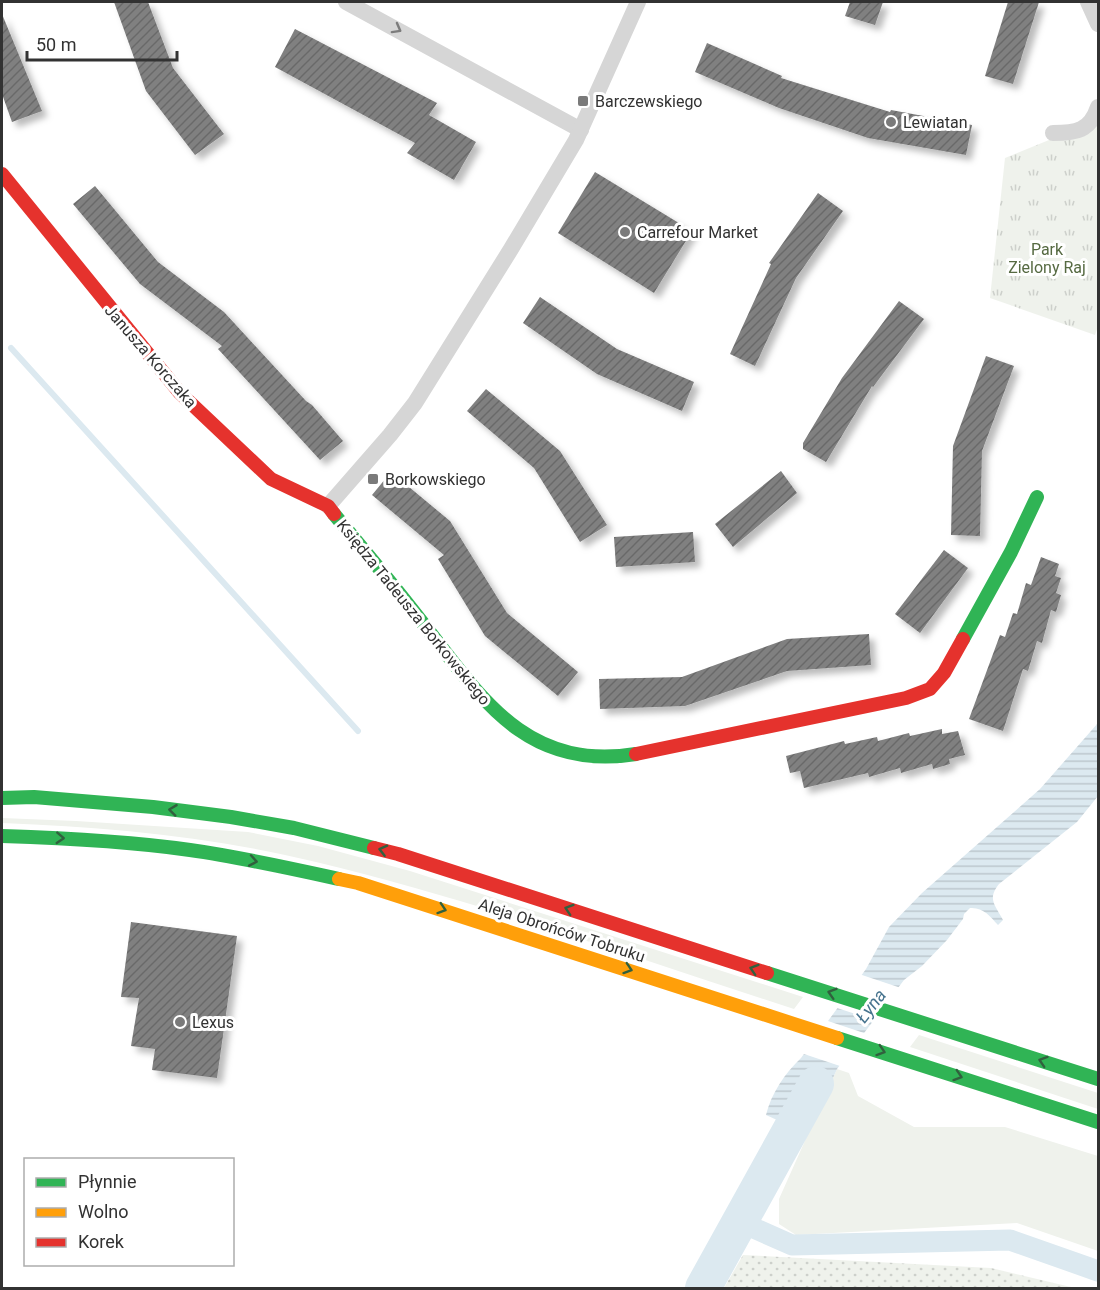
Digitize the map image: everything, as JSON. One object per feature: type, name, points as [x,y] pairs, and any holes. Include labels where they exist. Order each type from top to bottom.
[{"type":"main road","name":"Janusza Korczaka","points":[[2,174],[180,393],[271,479],[328,506]]},
{"type":"main road","name":"Księdza Tadeusza Borkowskiego","points":[[328,506],[419,618],[461,674],[498,714],[524,734],[556,751],[601,758],[681,746],[906,698],[930,688],[944,673],[1011,552],[1037,497]]},
{"type":"main road","name":"Aleja Obrońców Tobruku","points":[[2,798],[34,797],[153,807],[294,828],[398,854],[1098,1079]]},
{"type":"main road","name":"Aleja Obrońców Tobruku","points":[[2,836],[167,847],[282,866],[358,883],[1098,1122]]},
{"type":"street","points":[[346,2],[581,130]]},
{"type":"street","name":"Księdza Tadeusza Borkowskiego","points":[[328,506],[415,403],[511,249],[581,130],[638,2]]},
{"type":"street","points":[[1088,2],[1098,24]]},
{"type":"street","points":[[1053,133],[1075,133],[1094,120],[1098,107]]},
{"type":"green space","name":"Park Zielony Raj","points":[[1098,120],[1098,326],[1095,335],[990,298],[1005,158]]},
{"type":"green space","points":[[2,818],[248,832],[318,846],[410,871],[803,997],[794,1009],[497,912],[377,877],[277,853],[160,835],[81,827],[2,823]]},
{"type":"green space","points":[[919,1035],[1098,1093],[1098,1109],[910,1047]]},
{"type":"green space","points":[[837,1069],[849,1073],[858,1096],[914,1127],[1005,1127],[1098,1156],[1098,1251],[1017,1223],[796,1235],[779,1224],[779,1199]]},
{"type":"green space","points":[[743,1255],[991,1268],[1075,1288],[724,1288]]},
{"type":"water","points":[[1098,723],[1098,796],[1077,822],[995,889],[993,898],[995,906],[1003,920],[998,925],[986,913],[975,908],[970,908],[964,914],[963,919],[947,940],[922,966],[904,980],[837,1069],[808,1134],[766,1115],[779,1084],[801,1058],[866,969],[889,927],[922,893],[1040,789]]},
{"type":"pier","points":[[859,974],[901,988],[877,1021],[834,1007]]},
{"type":"pier","points":[[825,1020],[867,1034],[843,1067],[801,1053]]},
{"type":"building","points":[[114,2],[148,2],[173,68],[224,134],[195,155],[146,91]]},
{"type":"building","points":[[850,2],[883,2],[875,25],[845,16]]},
{"type":"building","points":[[1008,2],[1039,2],[1013,84],[985,76]]},
{"type":"building","points":[[2,14],[42,111],[12,122],[2,94]]},
{"type":"building","points":[[295,29],[437,103],[429,115],[476,142],[454,180],[407,153],[415,143],[275,67]]},
{"type":"building","points":[[707,43],[782,76],[781,78],[890,112],[891,110],[972,125],[966,155],[868,138],[779,108],[695,72]]},
{"type":"building","name":"Carrefour Market","points":[[595,172],[692,231],[654,293],[558,233]]},
{"type":"building","points":[[95,186],[158,262],[224,312],[343,441],[320,460],[218,349],[222,346],[140,284],[73,204]]},
{"type":"building","points":[[818,193],[843,211],[796,278],[755,366],[730,354],[771,264],[769,263]]},
{"type":"building","points":[[540,297],[617,349],[694,382],[682,411],[597,374],[523,323]]},
{"type":"building","points":[[899,301],[924,319],[872,386],[826,462],[803,449],[803,443],[842,378]]},
{"type":"building","points":[[986,356],[1014,366],[982,451],[980,536],[951,535],[953,446]]},
{"type":"building","points":[[486,389],[560,451],[607,525],[580,542],[534,468],[467,411]]},
{"type":"building","points":[[781,471],[797,493],[733,547],[715,524]]},
{"type":"building","points":[[391,472],[450,521],[507,613],[578,672],[558,696],[485,636],[438,559],[444,555],[372,495]]},
{"type":"building","points":[[693,532],[695,562],[616,567],[614,537]]},
{"type":"building","points":[[944,550],[968,568],[920,633],[895,614]]},
{"type":"building","points":[[1041,557],[1059,564],[1055,576],[1061,578],[1056,593],[1061,595],[1056,612],[1051,610],[1042,643],[1037,641],[1028,671],[1023,669],[1003,731],[969,719],[1000,635],[1005,637],[1013,613],[1017,614],[1026,583],[1031,585]]},
{"type":"building","points":[[869,634],[871,665],[787,671],[685,706],[600,709],[599,679],[682,677],[787,639]]},
{"type":"building","points":[[942,729],[942,734],[958,731],[965,755],[949,759],[950,764],[933,769],[932,764],[901,773],[900,768],[869,777],[868,773],[804,788],[800,771],[790,773],[786,756],[844,741],[845,744],[877,737],[878,741],[909,733],[910,736]]},
{"type":"building","name":"Lexus","points":[[131,922],[237,936],[217,1078],[152,1070],[155,1049],[131,1046],[139,998],[121,997]]},
{"type":"waterway","points":[[11,348],[358,731]]},
{"type":"waterway","name":"Łyna","points":[[703,1288],[816,1084]]},
{"type":"waterway","points":[[740,1222],[792,1245],[1010,1240],[1098,1271]]},
{"type":"traffic: fast","points":[[963,639],[1011,552],[1037,497]]},
{"type":"traffic: fast","points":[[334,514],[462,673],[484,699],[508,721],[533,739],[563,751],[597,756],[636,754]]},
{"type":"traffic: fast","points":[[2,798],[34,797],[153,807],[231,817],[294,828],[374,848]]},
{"type":"traffic: fast","points":[[2,836],[96,840],[167,847],[246,859],[339,879]]},
{"type":"traffic: fast","points":[[767,973],[1098,1079]]},
{"type":"traffic: fast","points":[[837,1038],[1098,1122]]},
{"type":"traffic: slow","points":[[339,879],[358,883],[837,1038]]},
{"type":"traffic: jam","points":[[2,174],[180,393],[271,479],[328,506],[334,514]]},
{"type":"traffic: jam","points":[[636,754],[906,698],[930,689],[944,673],[963,639]]},
{"type":"traffic: jam","points":[[374,848],[767,973]]},
{"type":"place","name":"Barczewskiego","points":[[583,101]]},
{"type":"place","name":"Lewiatan","points":[[891,122]]},
{"type":"place","name":"Carrefour Market","points":[[625,232]]},
{"type":"place","name":"Borkowskiego","points":[[373,479]]},
{"type":"place","name":"Lexus","points":[[180,1022]]}]
